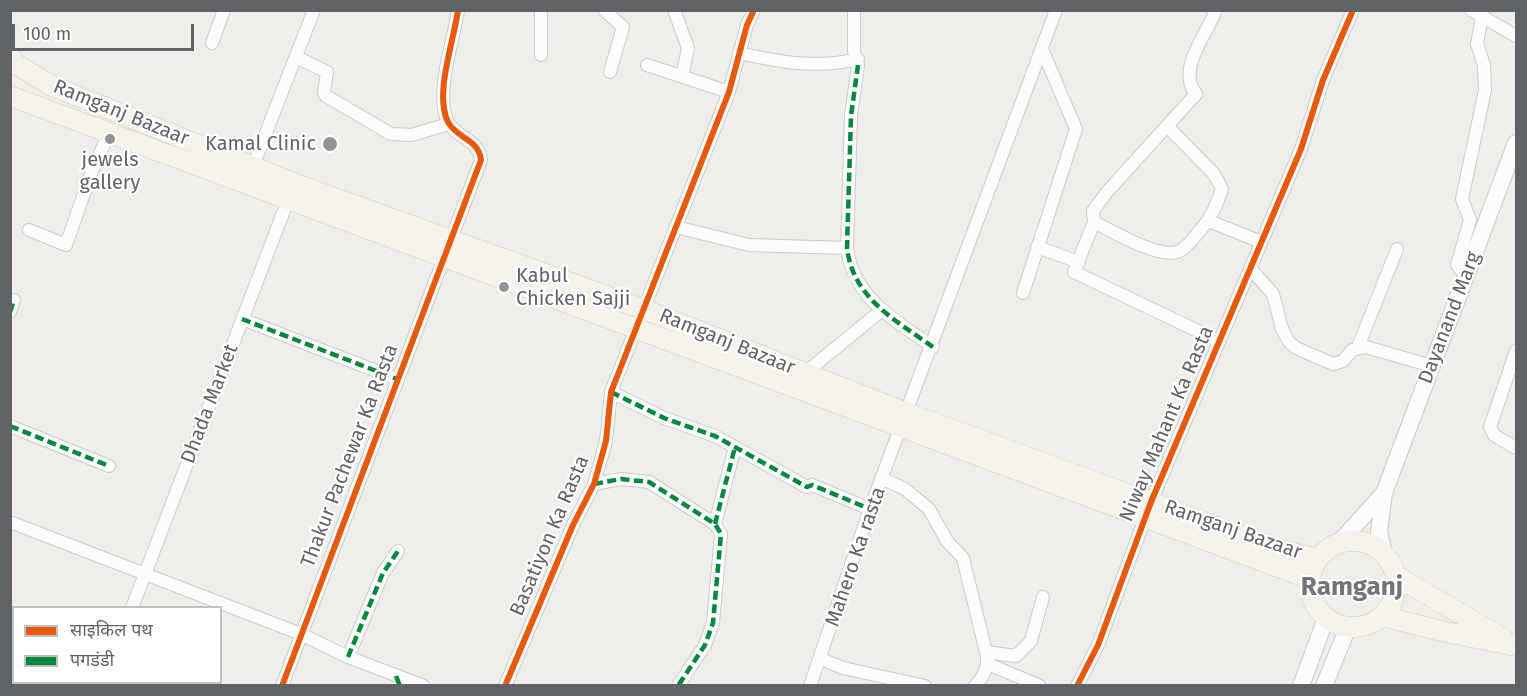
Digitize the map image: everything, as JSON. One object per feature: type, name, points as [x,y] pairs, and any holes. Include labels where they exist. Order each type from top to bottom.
[{"type":"main road","name":"Ramganj Bazaar","points":[[10,56],[14,63],[52,86],[249,175],[288,200],[447,248]]},
{"type":"main road","name":"Ramganj Bazaar","points":[[10,96],[249,175],[640,319],[904,421],[1148,509],[1318,559]]},
{"type":"main road","name":"Ramganj Bazaar","points":[[640,319],[805,373],[904,421]]},
{"type":"main road","name":"Ramganj Bazaar","points":[[1148,509],[1310,579]]},
{"type":"main road","points":[[1396,576],[1394,600],[1382,616],[1360,627],[1348,627],[1326,618],[1313,600],[1310,579],[1318,559],[1338,544],[1356,541],[1371,545],[1384,554],[1396,576],[1513,645]]},
{"type":"main road","points":[[1382,616],[1441,632],[1513,645]]},
{"type":"street","points":[[212,43],[224,10]]},
{"type":"street","points":[[249,175],[314,10]]},
{"type":"street","points":[[296,57],[327,72],[324,93],[326,96],[391,134],[412,135],[448,124],[443,100],[458,10]]},
{"type":"street","points":[[541,55],[542,10]]},
{"type":"street","points":[[604,10],[623,27],[621,44],[610,72]]},
{"type":"street","points":[[674,10],[688,48],[682,77]]},
{"type":"street","name":"Basatiyon Ka Rasta","points":[[505,686],[573,525],[594,484],[606,441],[611,392],[729,92],[739,53],[754,10]]},
{"type":"street","points":[[854,10],[854,51],[858,59],[851,116],[847,248],[850,268],[857,282],[892,320],[933,346]]},
{"type":"street","name":"Mahero Ka rasta","points":[[810,686],[870,509],[933,346],[1056,10]]},
{"type":"street","points":[[1216,10],[1191,59],[1189,81],[1196,94],[1107,192],[1093,211],[1094,222],[1074,272],[1219,341]]},
{"type":"street","name":"Niway Mahant Ka Rasta","points":[[1077,686],[1098,645],[1148,509],[1290,176],[1323,80],[1353,10]]},
{"type":"street","points":[[1476,13],[1516,36]]},
{"type":"street","points":[[1466,276],[1456,265],[1470,220],[1462,199],[1485,90],[1484,65],[1477,44],[1476,13]]},
{"type":"street","points":[[1023,293],[1076,129],[1042,49]]},
{"type":"street","points":[[739,53],[807,65],[837,64],[858,59]]},
{"type":"street","points":[[647,66],[729,92]]},
{"type":"street","name":"Thakur Pachewar Ka Rasta","points":[[282,686],[481,160],[480,151],[472,142],[448,124]]},
{"type":"street","points":[[1094,222],[1134,243],[1171,253],[1183,249],[1209,220],[1222,189],[1214,174],[1167,126]]},
{"type":"street","points":[[29,230],[66,245],[92,171],[111,131]]},
{"type":"street","name":"Dayanand Marg","points":[[1384,494],[1516,143]]},
{"type":"street","name":"Dhada Market","points":[[133,606],[288,200]]},
{"type":"street","points":[[1209,220],[1261,242]]},
{"type":"street","points":[[676,227],[749,245],[847,248]]},
{"type":"street","points":[[1037,246],[1079,262]]},
{"type":"street","points":[[1250,268],[1273,294],[1284,336],[1296,348],[1339,364],[1358,347],[1397,249]]},
{"type":"street","points":[[805,373],[882,310]]},
{"type":"street","points":[[242,319],[397,379]]},
{"type":"street","points":[[1358,347],[1374,348],[1432,366]]},
{"type":"street","points":[[1516,352],[1490,427],[1494,435],[1516,448]]},
{"type":"street","points":[[611,392],[664,418],[715,436],[807,487],[812,485],[870,509]]},
{"type":"street","points":[[10,426],[109,466]]},
{"type":"street","points":[[715,524],[735,447]]},
{"type":"street","points":[[594,484],[621,479],[649,482],[715,524],[721,534],[714,622],[705,645],[678,686]]},
{"type":"street","points":[[883,479],[905,489],[928,509],[947,541],[963,558],[987,658],[983,678],[975,686]]},
{"type":"street","points":[[1338,544],[1384,494]]},
{"type":"street","points":[[1384,494],[1378,532],[1384,554]]},
{"type":"street","points":[[10,522],[301,634],[398,681],[424,686]]},
{"type":"street","points":[[348,657],[383,573],[398,551]]},
{"type":"street","points":[[987,658],[1017,656],[1031,641],[1043,597]]},
{"type":"street","points":[[1301,686],[1326,618]]},
{"type":"street","points":[[1324,686],[1348,627]]},
{"type":"street","points":[[987,658],[1015,681],[1040,686]]},
{"type":"street","points":[[821,659],[843,668],[925,686]]},
{"type":"marked path","points":[[858,65],[851,116],[847,248],[851,266],[858,281],[878,306],[933,347]]},
{"type":"marked path","points":[[10,312],[14,300]]},
{"type":"marked path","points":[[242,319],[397,379]]},
{"type":"marked path","points":[[611,392],[664,418],[715,436],[807,487],[812,485],[870,509]]},
{"type":"marked path","points":[[10,426],[109,466]]},
{"type":"marked path","points":[[715,524],[735,447]]},
{"type":"marked path","points":[[594,484],[621,479],[649,482],[715,524],[721,534],[713,623],[705,645],[678,686]]},
{"type":"marked path","points":[[348,657],[383,573],[398,551]]},
{"type":"marked path","points":[[396,676],[400,686]]},
{"type":"cycle path","points":[[282,686],[481,160],[476,147],[456,132],[448,122],[444,110],[446,67],[458,10]]},
{"type":"cycle path","points":[[505,686],[573,525],[594,484],[606,441],[611,392],[729,92],[747,25],[754,10]]},
{"type":"cycle path","points":[[1077,686],[1098,645],[1151,502],[1301,149],[1323,80],[1353,10]]},
{"type":"place","name":"jewels gallery","points":[[110,139]]},
{"type":"place","name":"Kamal Clinic","points":[[330,144]]},
{"type":"place","name":"Kabul Chicken Sajji","points":[[504,287]]},
{"type":"district","name":"Ramganj","points":[[1352,588]]}]
